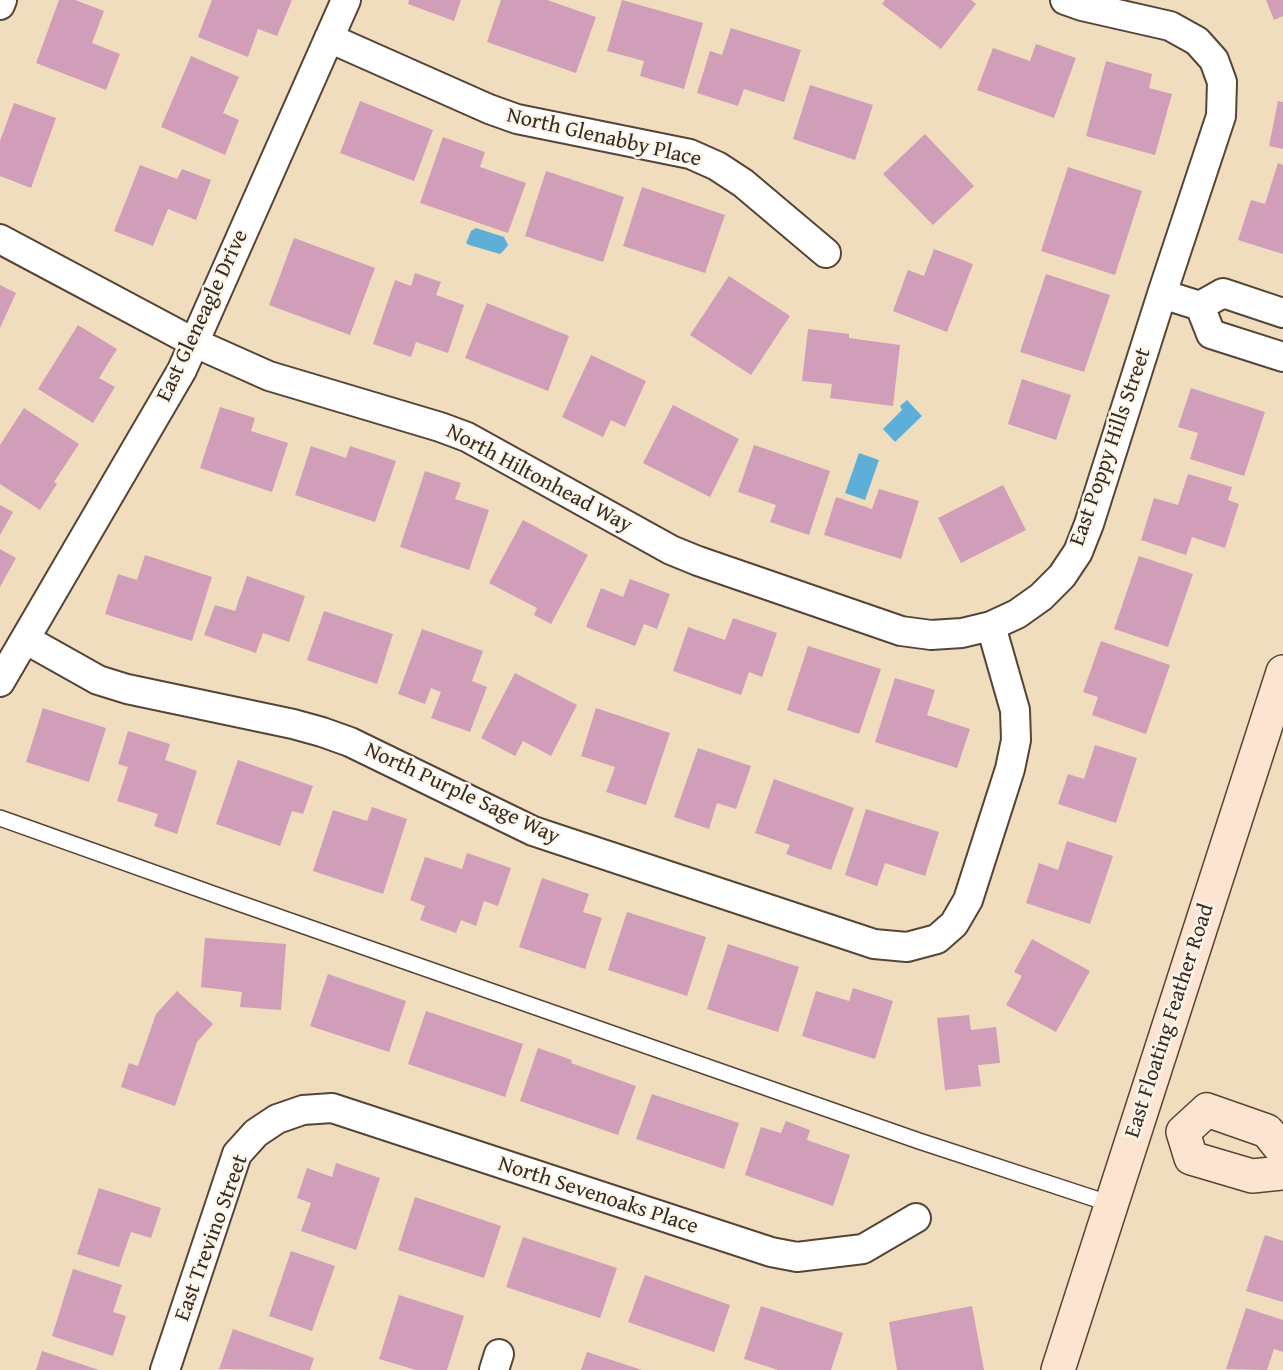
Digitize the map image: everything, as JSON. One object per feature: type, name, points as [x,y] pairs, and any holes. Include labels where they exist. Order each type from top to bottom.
[{"type":"main road","name":"East Floating Feather Road","points":[[1058,1370],[1283,672]]},
{"type":"main road","points":[[1183,1132],[1207,1110],[1267,1131],[1283,1151]]},
{"type":"main road","points":[[1139,1118],[1183,1132]]},
{"type":"main road","points":[[1183,1132],[1191,1158],[1252,1176],[1283,1173]]},
{"type":"street","points":[[0,5],[2,0]]},
{"type":"street","name":"East Gleneagle Drive","points":[[0,682],[182,370],[346,0]]},
{"type":"street","name":"East Poppy Hills Street","points":[[991,626],[1017,614],[1041,597],[1062,576],[1078,552],[1221,116],[1222,82],[1214,60],[1197,41],[1170,26],[1065,0]]},
{"type":"street","name":"North Glenabby Place","points":[[329,38],[489,110],[517,119],[690,154],[717,166],[743,183],[826,253]]},
{"type":"street","name":"North Hiltonhead Way","points":[[0,239],[195,343],[269,376],[467,437],[671,550],[698,561],[901,631],[962,633],[991,626]]},
{"type":"street","points":[[1162,294],[1200,306],[1223,293],[1283,313]]},
{"type":"street","points":[[1200,306],[1211,333],[1283,357]]},
{"type":"street","name":"North Purple Sage Way","points":[[25,639],[98,680],[127,689],[322,732],[350,742],[533,831],[874,944],[908,947],[936,939],[954,924],[968,900],[1010,769],[1016,740],[1015,710],[991,626]]},
{"type":"street","name":"North Sevenoaks Place","points":[[277,1119],[303,1110],[332,1108],[771,1252],[797,1257],[863,1249],[915,1218]]},
{"type":"street","name":"East Trevino Street","points":[[165,1370],[237,1154],[256,1133],[277,1119]]},
{"type":"lane","points":[[0,818],[919,1141],[1111,1204]]},
{"type":"water","points":[[476,228],[504,237],[508,245],[500,254],[469,245],[466,243],[471,231]]},
{"type":"water","points":[[907,400],[922,416],[895,442],[883,429],[902,410],[900,406]]},
{"type":"water","points":[[859,453],[879,460],[865,500],[845,493]]},
{"type":"building","points":[[59,0],[75,0],[104,11],[92,43],[120,54],[106,90],[36,63]]},
{"type":"building","points":[[212,0],[292,0],[277,36],[258,29],[248,57],[198,37]]},
{"type":"building","points":[[409,0],[461,0],[454,21],[408,4]]},
{"type":"building","points":[[501,0],[547,0],[596,17],[576,73],[487,42]]},
{"type":"building","points":[[622,0],[703,23],[684,89],[640,76],[644,61],[607,51]]},
{"type":"building","points":[[885,0],[971,0],[976,4],[941,49],[882,4]]},
{"type":"building","points":[[1266,0],[1283,0],[1283,16],[1274,20]]},
{"type":"building","points":[[731,28],[801,50],[784,102],[744,89],[738,106],[697,93],[710,51],[722,55]]},
{"type":"building","points":[[1036,44],[1076,58],[1054,118],[977,90],[993,48],[1030,61]]},
{"type":"building","points":[[191,56],[239,77],[223,113],[239,120],[225,155],[161,127]]},
{"type":"building","points":[[1106,61],[1152,74],[1149,88],[1172,94],[1155,155],[1086,136]]},
{"type":"building","points":[[810,85],[873,105],[855,160],[793,139]]},
{"type":"building","points":[[360,101],[433,130],[414,181],[340,153]]},
{"type":"building","points":[[1278,101],[1283,102],[1283,149],[1269,146]]},
{"type":"building","points":[[14,103],[56,118],[31,188],[0,176],[0,141]]},
{"type":"building","points":[[925,134],[974,186],[933,225],[883,174]]},
{"type":"building","points":[[443,137],[485,152],[480,167],[526,183],[508,233],[420,203]]},
{"type":"building","points":[[1278,163],[1283,165],[1283,254],[1238,240],[1251,200],[1265,204]]},
{"type":"building","points":[[140,165],[177,179],[182,169],[211,180],[196,220],[168,209],[153,246],[114,231]]},
{"type":"building","points":[[1068,167],[1142,191],[1115,275],[1041,251]]},
{"type":"building","points":[[546,171],[624,197],[603,262],[525,236]]},
{"type":"building","points":[[642,187],[725,215],[705,273],[623,246]]},
{"type":"building","points":[[294,238],[375,268],[350,335],[269,305]]},
{"type":"building","points":[[934,249],[973,264],[947,332],[893,311],[908,270],[924,276]]},
{"type":"building","points":[[415,273],[441,282],[436,295],[464,305],[448,353],[416,342],[411,357],[373,344],[395,280],[411,286]]},
{"type":"building","points":[[1046,274],[1110,295],[1084,372],[1020,352]]},
{"type":"building","points":[[729,276],[790,316],[751,375],[690,335]]},
{"type":"building","points":[[0,285],[16,293],[0,328]]},
{"type":"building","points":[[487,303],[569,336],[548,391],[465,358]]},
{"type":"building","points":[[78,325],[117,349],[99,378],[115,387],[93,423],[38,389]]},
{"type":"building","points":[[808,329],[849,334],[849,338],[900,345],[893,406],[830,398],[832,384],[802,381]]},
{"type":"building","points":[[591,355],[646,381],[625,427],[611,420],[603,437],[562,417]]},
{"type":"building","points":[[1022,379],[1071,395],[1056,440],[1008,424]]},
{"type":"building","points":[[1191,388],[1265,412],[1244,476],[1190,459],[1198,433],[1178,427]]},
{"type":"building","points":[[673,405],[739,439],[710,497],[643,463]]},
{"type":"building","points":[[220,407],[255,418],[251,431],[288,443],[272,492],[200,468]]},
{"type":"building","points":[[24,408],[79,444],[54,482],[57,484],[40,510],[0,484],[0,445]]},
{"type":"building","points":[[754,445],[830,471],[809,535],[770,522],[776,505],[738,492]]},
{"type":"building","points":[[311,446],[346,458],[350,446],[396,461],[375,522],[295,495]]},
{"type":"building","points":[[425,471],[461,483],[455,499],[489,510],[469,570],[400,547]]},
{"type":"building","points":[[1188,474],[1232,487],[1228,500],[1239,504],[1225,548],[1192,537],[1186,555],[1141,540],[1154,498],[1178,505]]},
{"type":"building","points":[[1003,485],[1026,530],[961,563],[938,518]]},
{"type":"building","points":[[879,489],[919,501],[901,559],[824,535],[836,497],[872,509]]},
{"type":"building","points":[[0,505],[13,512],[0,535]]},
{"type":"building","points":[[523,520],[588,555],[551,624],[534,615],[537,608],[489,583]]},
{"type":"building","points":[[0,549],[16,558],[0,587]]},
{"type":"building","points":[[145,555],[212,577],[192,641],[105,614],[118,574],[137,580]]},
{"type":"building","points":[[1139,556],[1193,574],[1168,647],[1114,629]]},
{"type":"building","points":[[247,576],[305,596],[289,642],[263,633],[256,653],[204,635],[215,605],[235,611]]},
{"type":"building","points":[[630,579],[670,594],[657,629],[644,624],[635,646],[586,627],[601,588],[623,597]]},
{"type":"building","points":[[324,611],[393,634],[377,684],[307,660]]},
{"type":"building","points":[[733,618],[777,633],[762,677],[749,672],[741,695],[673,671],[688,627],[725,640]]},
{"type":"building","points":[[422,629],[483,651],[472,681],[487,687],[470,732],[431,718],[441,692],[431,688],[425,704],[398,694]]},
{"type":"building","points":[[1101,641],[1170,665],[1146,734],[1092,715],[1098,697],[1083,692]]},
{"type":"building","points":[[808,646],[881,669],[859,734],[787,710]]},
{"type":"building","points":[[515,673],[577,705],[551,756],[523,741],[515,756],[481,738]]},
{"type":"building","points":[[895,678],[935,690],[927,715],[970,729],[957,768],[875,742]]},
{"type":"building","points":[[43,708],[106,728],[89,782],[26,762]]},
{"type":"building","points":[[596,708],[670,733],[646,805],[606,792],[615,767],[581,756]]},
{"type":"building","points":[[128,731],[170,744],[165,760],[197,771],[177,834],[154,826],[158,814],[117,801],[128,767],[118,764]]},
{"type":"building","points":[[1095,745],[1137,758],[1116,823],[1058,804],[1068,774],[1084,779]]},
{"type":"building","points":[[698,748],[751,766],[736,809],[717,803],[709,829],[674,817]]},
{"type":"building","points":[[238,760],[313,786],[303,814],[292,811],[280,846],[216,824]]},
{"type":"building","points":[[774,779],[854,808],[831,870],[786,854],[790,845],[755,833]]},
{"type":"building","points":[[372,807],[407,819],[383,894],[313,871],[333,810],[367,821]]},
{"type":"building","points":[[866,809],[939,832],[925,876],[885,863],[877,886],[845,875]]},
{"type":"building","points":[[1067,841],[1113,856],[1090,924],[1026,903],[1039,863],[1058,870]]},
{"type":"building","points":[[467,853],[511,868],[498,906],[484,901],[476,926],[461,920],[456,933],[420,920],[425,906],[410,900],[425,857],[462,869]]},
{"type":"building","points":[[542,878],[589,894],[583,912],[602,918],[585,969],[519,947]]},
{"type":"building","points":[[627,912],[706,937],[687,996],[608,970]]},
{"type":"building","points":[[205,938],[286,944],[281,1010],[240,1007],[242,992],[201,987]]},
{"type":"building","points":[[1032,939],[1090,971],[1056,1032],[1006,1005],[1022,976],[1014,972]]},
{"type":"building","points":[[728,944],[799,967],[778,1032],[707,1009]]},
{"type":"building","points":[[328,974],[406,1001],[389,1052],[310,1026]]},
{"type":"building","points":[[853,988],[893,1001],[875,1059],[802,1036],[816,991],[849,1001]]},
{"type":"building","points":[[177,991],[213,1024],[197,1042],[175,1106],[121,1087],[129,1063],[138,1066],[156,1014]]},
{"type":"building","points":[[426,1011],[523,1044],[505,1097],[408,1064]]},
{"type":"building","points":[[969,1015],[971,1030],[996,1027],[1000,1063],[978,1065],[981,1086],[945,1090],[937,1018]]},
{"type":"building","points":[[538,1048],[572,1060],[571,1063],[636,1086],[618,1135],[520,1101]]},
{"type":"building","points":[[652,1094],[739,1123],[724,1169],[636,1139]]},
{"type":"building","points":[[786,1121],[810,1130],[807,1140],[850,1155],[833,1206],[745,1175],[761,1127],[781,1133]]},
{"type":"building","points":[[336,1163],[380,1178],[356,1250],[301,1231],[311,1203],[297,1198],[307,1168],[332,1177]]},
{"type":"building","points":[[99,1188],[161,1208],[151,1238],[131,1232],[119,1267],[77,1254]]},
{"type":"building","points":[[415,1197],[501,1226],[484,1278],[398,1250]]},
{"type":"building","points":[[1265,1235],[1283,1241],[1283,1302],[1246,1291]]},
{"type":"building","points":[[523,1237],[617,1268],[600,1318],[506,1287]]},
{"type":"building","points":[[291,1251],[335,1266],[312,1331],[269,1316]]},
{"type":"building","points":[[73,1269],[122,1285],[113,1312],[126,1316],[113,1356],[52,1336]]},
{"type":"building","points":[[645,1275],[730,1305],[714,1352],[628,1322]]},
{"type":"building","points":[[399,1295],[464,1316],[447,1370],[416,1370],[379,1359]]},
{"type":"building","points":[[761,1306],[843,1333],[831,1370],[778,1370],[744,1359]]},
{"type":"building","points":[[972,1306],[984,1370],[897,1370],[889,1322]]},
{"type":"building","points":[[1246,1308],[1283,1320],[1283,1352],[1274,1349],[1267,1370],[1226,1369]]},
{"type":"building","points":[[233,1329],[314,1358],[310,1370],[219,1369]]},
{"type":"building","points":[[42,1351],[99,1370],[36,1370]]},
{"type":"building","points":[[587,1352],[642,1370],[581,1370]]}]
